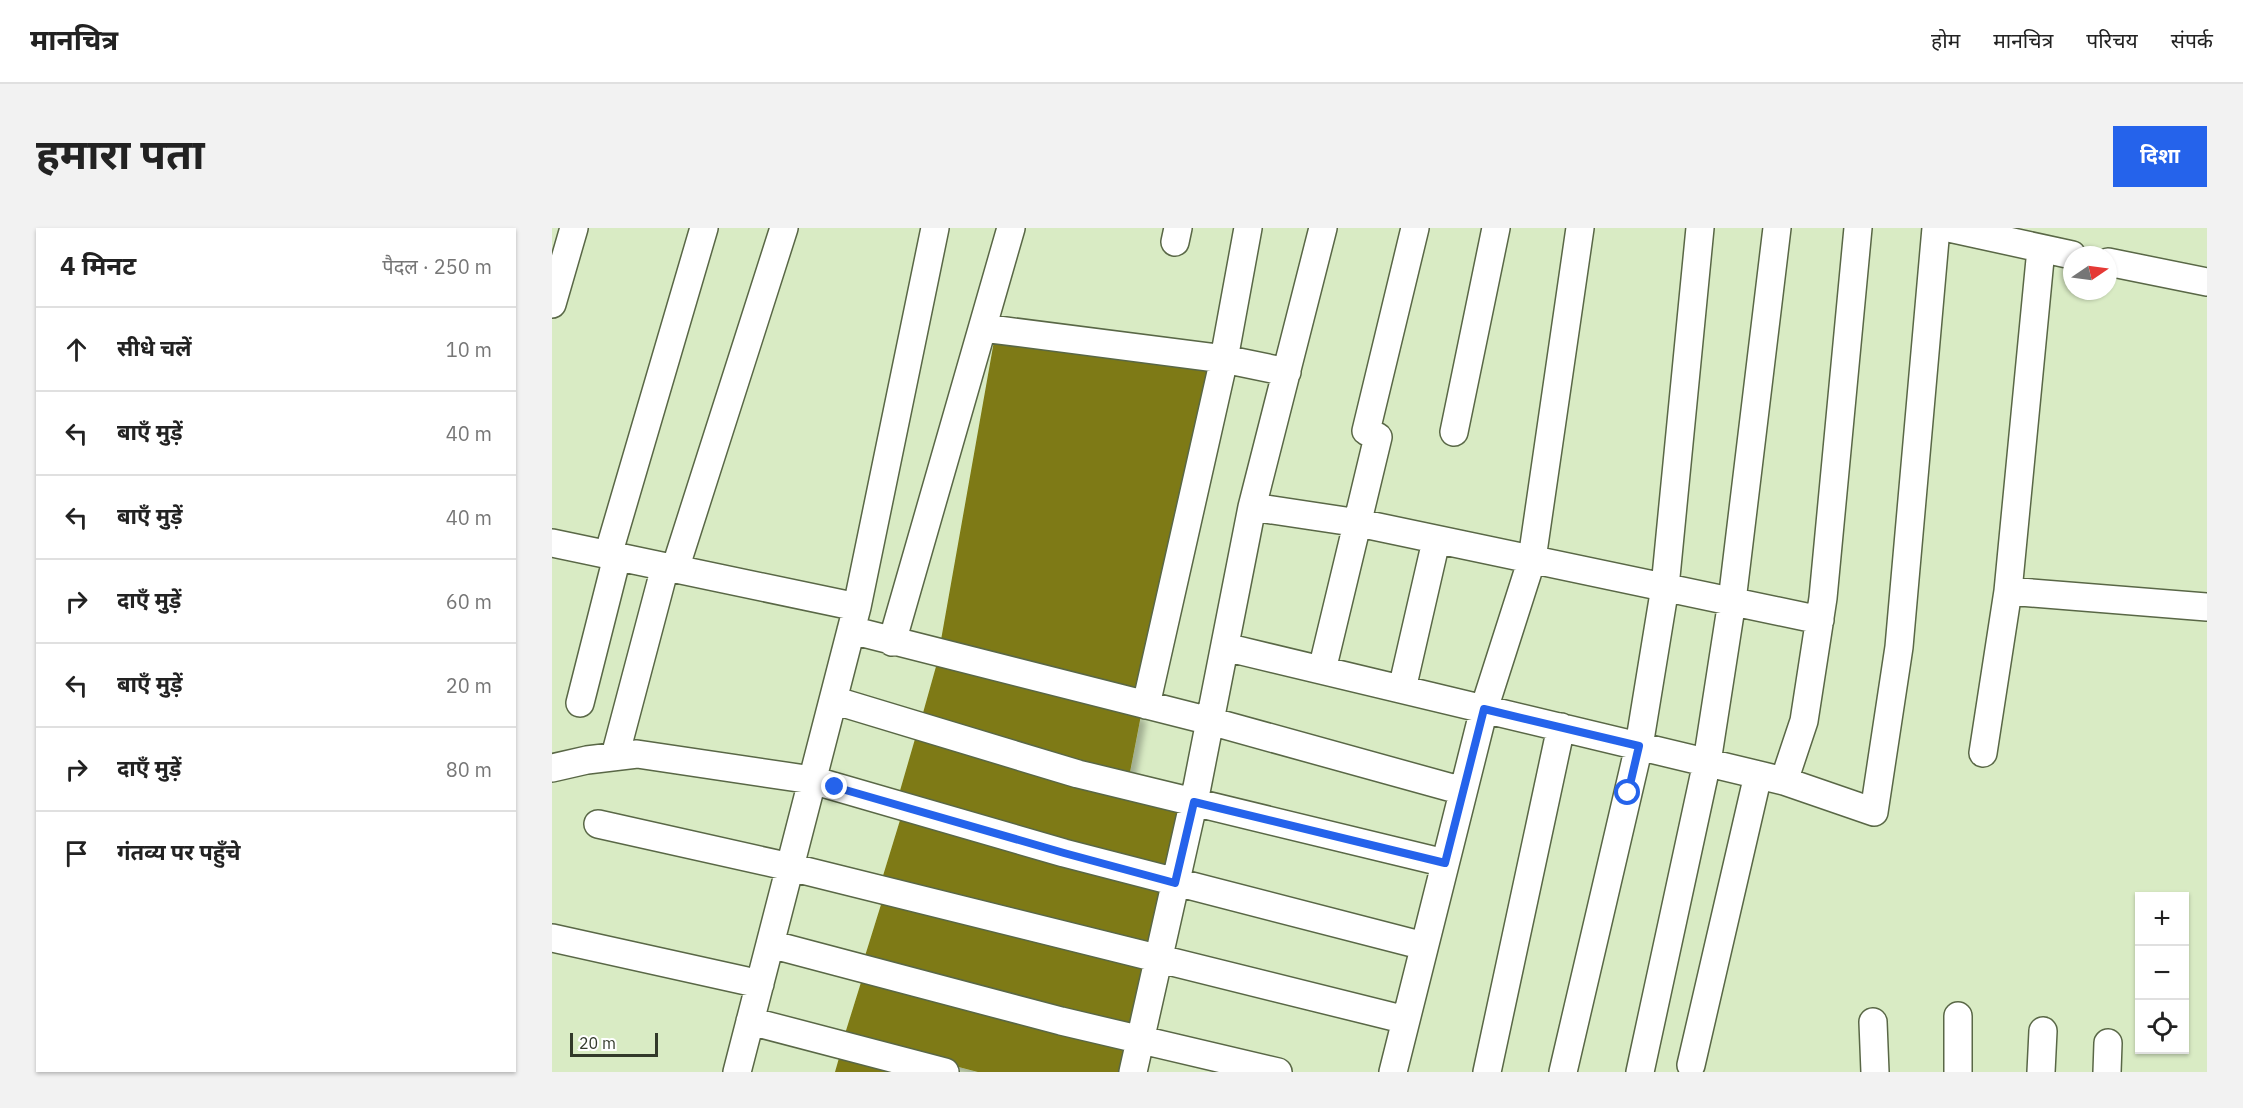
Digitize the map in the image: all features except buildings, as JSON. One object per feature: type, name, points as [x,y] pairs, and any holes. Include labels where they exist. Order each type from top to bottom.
[{"type":"street","points":[[552,304],[574,228]]},
{"type":"street","points":[[580,703],[613,556],[704,228]]},
{"type":"street","points":[[615,756],[670,568],[784,228]]},
{"type":"street","points":[[737,1072],[854,619],[935,228]]},
{"type":"street","points":[[892,642],[1011,228]]},
{"type":"street","points":[[1146,705],[1224,359],[1248,228]]},
{"type":"street","points":[[1133,1072],[1194,802],[1252,507],[1323,228]]},
{"type":"street","points":[[1322,670],[1378,437],[1366,431],[1415,228]]},
{"type":"street","points":[[1454,432],[1496,228]]},
{"type":"street","points":[[1393,1072],[1484,709],[1532,559],[1580,228]]},
{"type":"street","points":[[1563,1072],[1639,746],[1665,587],[1700,228]]},
{"type":"street","points":[[1641,1072],[1707,762],[1732,602],[1777,228]]},
{"type":"street","points":[[1784,781],[1804,720],[1820,620],[1858,228]]},
{"type":"street","points":[[1225,646],[1784,781],[1874,812],[1899,647],[1936,228]]},
{"type":"street","points":[[1949,228],[2063,253]]},
{"type":"street","points":[[1983,753],[2008,591],[2041,249]]},
{"type":"street","points":[[2117,264],[2207,282]]},
{"type":"street","points":[[983,328],[1224,359],[1287,372]]},
{"type":"street","points":[[1252,507],[1359,523],[1820,620]]},
{"type":"street","points":[[1402,689],[1436,541]]},
{"type":"street","points":[[552,543],[670,568],[854,619],[892,642],[1210,721],[1463,791]]},
{"type":"street","points":[[2008,591],[2207,607]]},
{"type":"street","points":[[833,700],[1078,774],[1445,863]]},
{"type":"street","points":[[1487,1072],[1561,727]]},
{"type":"street","points":[[552,768],[637,754],[812,780],[1064,853],[1424,946]]},
{"type":"street","points":[[1691,1065],[1758,775]]},
{"type":"street","points":[[598,824],[790,867],[1406,1020]]},
{"type":"street","points":[[552,939],[760,984]]},
{"type":"street","points":[[770,944],[1140,1041],[1278,1072]]},
{"type":"street","points":[[1958,1016],[1958,1072]]},
{"type":"street","points":[[750,1021],[945,1072]]},
{"type":"street","points":[[1873,1022],[1875,1072]]},
{"type":"street","points":[[2041,1072],[2043,1031]]},
{"type":"street","points":[[2107,1072],[2108,1043]]},
{"type":"route","points":[[835,787],[1175,883],[1194,802],[1445,863],[1484,709],[1639,746],[1628,793]]}]
